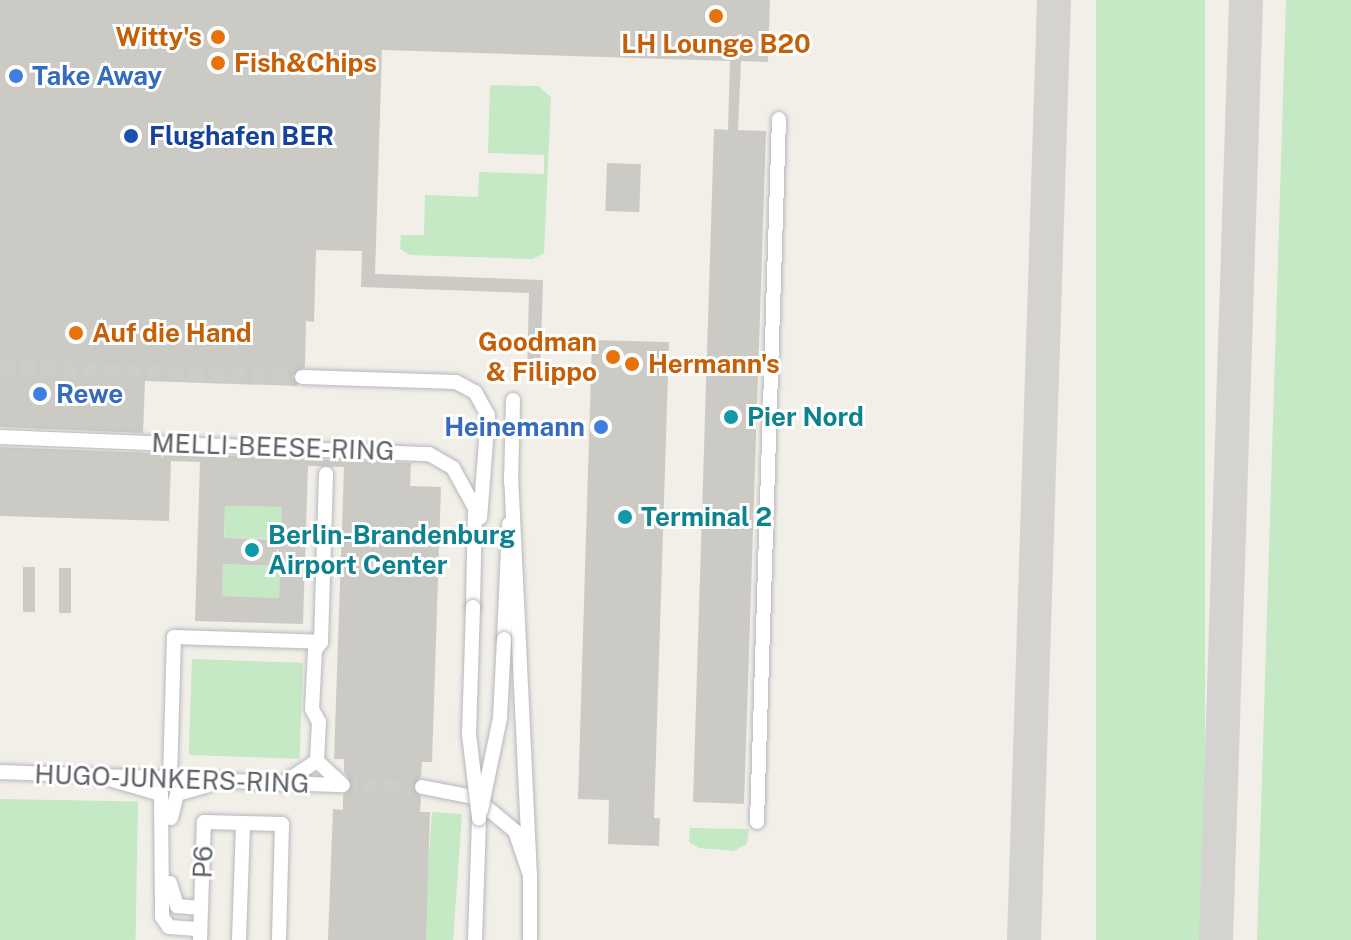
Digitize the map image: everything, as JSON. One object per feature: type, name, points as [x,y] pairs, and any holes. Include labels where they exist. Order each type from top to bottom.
[{"type":"street","points":[[757,822],[779,119]]},
{"type":"street","points":[[302,377],[456,382],[475,392],[488,415],[474,550],[469,734],[479,818],[475,940]]},
{"type":"street","points":[[479,818],[500,718],[513,400]]},
{"type":"street","name":"MELLI-BEESE-RING","points":[[0,437],[420,452],[453,468],[477,514]]},
{"type":"street","points":[[282,784],[317,761],[319,722],[312,709],[315,650],[321,642],[326,474]]},
{"type":"street","points":[[511,474],[527,744],[530,940]]},
{"type":"street","points":[[170,779],[174,637],[321,642]]},
{"type":"street","name":"HUGO-JUNKERS-RING","points":[[0,772],[343,785],[317,761]]},
{"type":"street","points":[[104,777],[126,788],[156,789],[161,794],[162,917],[169,927],[200,935]]},
{"type":"street","points":[[201,908],[182,908],[171,899],[171,811],[181,790],[220,781]]},
{"type":"street","points":[[422,787],[462,792],[497,811],[521,842],[530,875]]},
{"type":"street","name":"P6","points":[[200,935],[204,822],[282,824],[279,940]]},
{"type":"street","name":"P6","points":[[239,940],[243,823]]},
{"type":"green space","points":[[1096,0],[1205,0],[1205,940],[1096,940]]},
{"type":"green space","points":[[1286,0],[1351,0],[1351,940],[1257,940]]},
{"type":"green space","points":[[490,85],[538,86],[551,97],[544,253],[533,259],[410,255],[400,249],[401,235],[424,235],[425,195],[478,197],[479,172],[544,174],[544,155],[488,153]]},
{"type":"green space","points":[[225,506],[282,507],[281,539],[224,538]]},
{"type":"green space","points":[[223,564],[280,566],[279,598],[222,596]]},
{"type":"green space","points":[[192,659],[303,663],[300,759],[189,755]]},
{"type":"green space","points":[[0,799],[138,801],[136,940],[0,940]]},
{"type":"green space","points":[[432,812],[462,814],[453,940],[423,940]]},
{"type":"green space","points":[[690,828],[749,829],[747,844],[733,851],[699,848],[689,842]]},
{"type":"building","points":[[0,0],[770,0],[768,62],[741,61],[738,130],[766,131],[744,804],[693,802],[714,129],[728,130],[730,61],[382,50],[375,274],[543,280],[540,377],[527,377],[529,293],[361,287],[362,251],[316,250],[314,322],[306,321],[305,367],[292,376],[298,386],[145,381],[143,433],[0,427]]},
{"type":"building","points":[[607,163],[641,164],[639,212],[605,211]]},
{"type":"building","name":"Terminal 2","points":[[592,340],[669,342],[654,818],[660,818],[659,846],[608,844],[609,800],[578,799]]},
{"type":"building","points":[[0,447],[411,463],[410,486],[441,487],[432,762],[422,762],[421,777],[412,786],[421,797],[420,812],[430,812],[426,940],[328,940],[333,809],[343,810],[343,795],[353,785],[344,772],[344,759],[334,759],[344,467],[308,466],[303,624],[195,621],[200,462],[171,461],[169,521],[0,516]],"holes":[[[225,506],[282,507],[281,540],[224,538]],[[223,564],[280,566],[279,598],[222,596]]]},
{"type":"building","points":[[23,567],[35,567],[35,612],[23,612]]},
{"type":"building","points":[[59,568],[71,568],[71,613],[59,613]]},
{"type":"taxiway","points":[[1024,940],[1054,0]]},
{"type":"taxiway","points":[[1216,940],[1246,0]]},
{"type":"tunnel","points":[[0,367],[302,377]]},
{"type":"tunnel","points":[[343,785],[422,787]]},
{"type":"place","name":"LH Lounge B20","points":[[716,16]]},
{"type":"place","name":"Witty's","points":[[218,37]]},
{"type":"place","name":"Fish&Chips","points":[[218,63]]},
{"type":"place","name":"Take Away","points":[[16,76]]},
{"type":"place","name":"Flughafen BER","points":[[131,136]]},
{"type":"place","name":"Auf die Hand","points":[[76,333]]},
{"type":"place","name":"Goodman & Filippo","points":[[613,357]]},
{"type":"place","name":"Hermann's","points":[[632,364]]},
{"type":"place","name":"Rewe","points":[[40,394]]},
{"type":"place","name":"Pier Nord","points":[[731,417]]},
{"type":"place","name":"Heinemann","points":[[601,427]]},
{"type":"place","name":"Terminal 2","points":[[625,517]]},
{"type":"place","name":"Berlin-Brandenburg Airport Center","points":[[252,550]]}]
